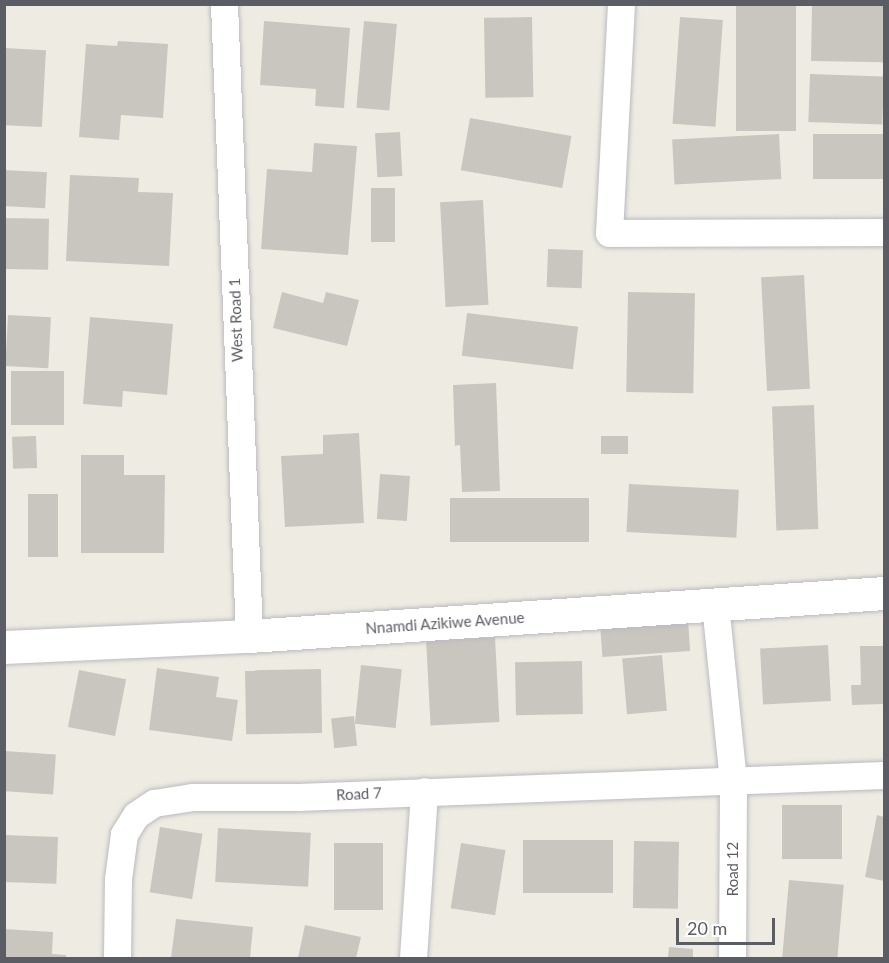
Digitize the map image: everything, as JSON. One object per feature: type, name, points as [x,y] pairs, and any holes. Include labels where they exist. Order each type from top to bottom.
[{"type":"main road","name":"Nnamdi Azikiwe Avenue","points":[[4,647],[249,636],[885,593]]},
{"type":"street","name":"West Road 1","points":[[224,4],[249,636]]},
{"type":"street","points":[[621,4],[609,233],[885,232]]},
{"type":"street","name":"Road 12","points":[[716,604],[733,780],[732,958]]},
{"type":"street","name":"Road 7","points":[[117,958],[117,879],[124,834],[136,815],[154,803],[192,796],[424,791],[885,775]]},
{"type":"street","points":[[413,958],[424,791]]},
{"type":"building","points":[[736,4],[796,4],[796,131],[736,131]]},
{"type":"building","points":[[812,4],[884,5],[883,62],[811,61]]},
{"type":"building","points":[[532,17],[533,97],[485,98],[484,18]]},
{"type":"building","points":[[680,17],[723,20],[715,127],[673,124]]},
{"type":"building","points":[[264,21],[350,28],[344,108],[315,106],[316,89],[260,85]]},
{"type":"building","points":[[364,21],[397,24],[389,111],[356,108]]},
{"type":"building","points":[[118,41],[168,44],[163,118],[121,115],[119,140],[79,137],[86,44],[117,46]]},
{"type":"building","points":[[4,48],[46,50],[42,127],[4,125]]},
{"type":"building","points":[[810,74],[884,77],[882,125],[808,122]]},
{"type":"building","points":[[470,118],[571,136],[562,188],[461,170]]},
{"type":"building","points":[[400,132],[402,176],[377,177],[375,133]]},
{"type":"building","points":[[779,134],[781,179],[675,185],[672,140]]},
{"type":"building","points":[[813,134],[884,134],[884,179],[813,179]]},
{"type":"building","points":[[314,143],[357,146],[348,255],[261,249],[267,169],[312,172]]},
{"type":"building","points":[[4,170],[47,172],[45,208],[4,206]]},
{"type":"building","points":[[70,175],[139,178],[138,192],[173,193],[169,266],[66,261]]},
{"type":"building","points":[[371,188],[395,188],[395,242],[371,242]]},
{"type":"building","points":[[483,200],[488,305],[446,307],[440,202]]},
{"type":"building","points":[[4,218],[49,219],[48,270],[4,269]]},
{"type":"building","points":[[548,249],[583,250],[582,288],[547,287]]},
{"type":"building","points":[[804,275],[810,389],[767,391],[761,277]]},
{"type":"building","points":[[282,292],[323,303],[326,292],[359,300],[347,346],[273,328]]},
{"type":"building","points":[[628,292],[695,293],[693,393],[626,392]]},
{"type":"building","points":[[467,313],[578,327],[573,369],[462,356]]},
{"type":"building","points":[[8,315],[51,317],[48,368],[5,366]]},
{"type":"building","points":[[90,317],[173,324],[167,395],[123,391],[122,407],[83,404]]},
{"type":"building","points":[[11,371],[64,371],[64,425],[11,425]]},
{"type":"building","points":[[496,383],[500,491],[462,492],[460,445],[455,446],[453,385]]},
{"type":"building","points":[[814,405],[818,529],[776,530],[772,406]]},
{"type":"building","points":[[359,433],[364,523],[285,527],[281,456],[323,454],[323,435]]},
{"type":"building","points":[[36,436],[37,468],[13,469],[12,437]]},
{"type":"building","points":[[601,436],[628,436],[628,454],[601,454]]},
{"type":"building","points":[[81,455],[124,455],[124,475],[165,475],[164,553],[81,553]]},
{"type":"building","points":[[380,474],[410,476],[407,521],[377,519]]},
{"type":"building","points":[[629,484],[739,490],[736,538],[626,532]]},
{"type":"building","points":[[28,494],[58,494],[58,557],[28,557]]},
{"type":"building","points":[[450,498],[589,498],[589,542],[450,542]]},
{"type":"building","points":[[688,620],[690,651],[602,657],[600,626]]},
{"type":"building","points":[[495,637],[499,722],[431,725],[426,641]]},
{"type":"building","points":[[828,645],[831,701],[763,704],[760,649]]},
{"type":"building","points":[[860,646],[884,646],[884,704],[852,705],[851,685],[861,685]]},
{"type":"building","points":[[662,655],[667,711],[627,714],[622,658]]},
{"type":"building","points":[[582,661],[583,714],[516,715],[515,662]]},
{"type":"building","points":[[361,665],[402,669],[396,728],[355,724]]},
{"type":"building","points":[[157,668],[219,677],[216,697],[238,700],[232,741],[149,730]]},
{"type":"building","points":[[321,669],[322,733],[246,734],[245,670]]},
{"type":"building","points":[[79,670],[126,679],[115,736],[68,727]]},
{"type":"building","points":[[354,716],[357,746],[334,748],[331,718]]},
{"type":"building","points":[[5,751],[56,755],[53,794],[4,791]]},
{"type":"building","points":[[782,805],[842,805],[842,859],[782,859]]},
{"type":"building","points":[[877,815],[884,817],[884,881],[865,877]]},
{"type":"building","points":[[160,827],[202,834],[192,899],[150,892]]},
{"type":"building","points":[[218,828],[311,833],[308,887],[215,882]]},
{"type":"building","points":[[4,835],[58,837],[56,884],[4,882]]},
{"type":"building","points":[[523,840],[613,840],[613,893],[523,893]]},
{"type":"building","points":[[634,841],[679,842],[678,909],[633,908]]},
{"type":"building","points":[[334,843],[383,843],[383,910],[334,910]]},
{"type":"building","points":[[461,843],[505,850],[495,915],[451,908]]},
{"type":"building","points":[[789,880],[844,885],[837,958],[782,958]]},
{"type":"building","points":[[176,919],[253,927],[250,958],[171,958]]},
{"type":"building","points":[[305,925],[361,937],[356,958],[298,958]]},
{"type":"building","points":[[4,929],[53,932],[52,954],[66,955],[66,958],[4,958]]},
{"type":"building","points":[[669,947],[693,949],[693,958],[668,958]]}]
